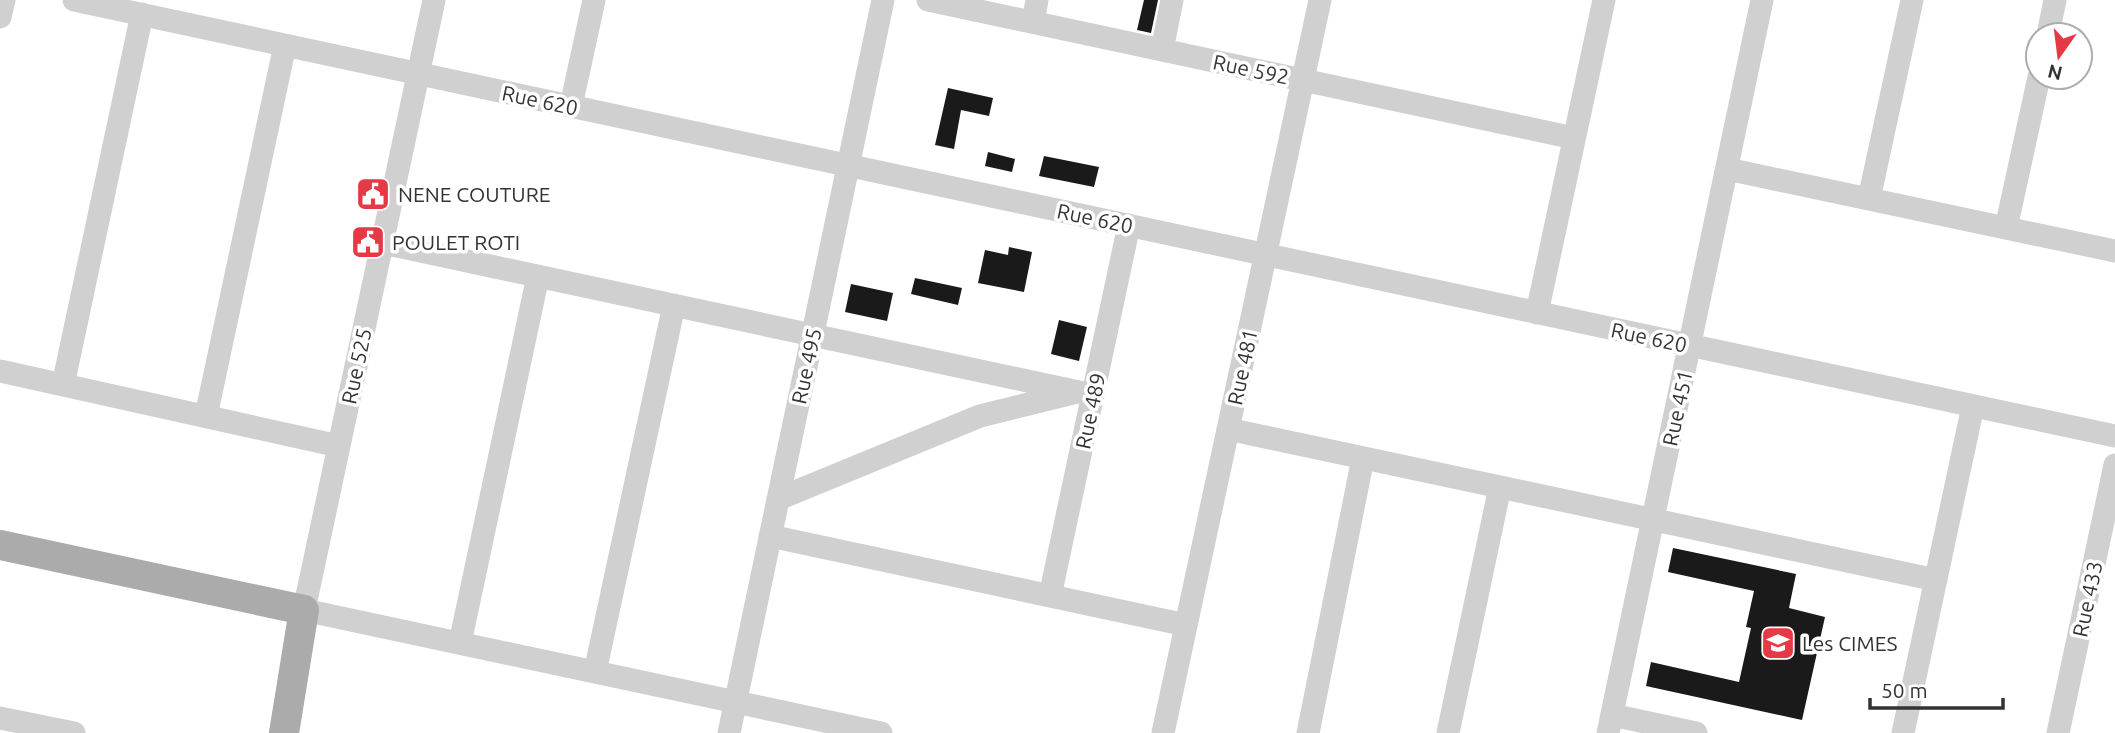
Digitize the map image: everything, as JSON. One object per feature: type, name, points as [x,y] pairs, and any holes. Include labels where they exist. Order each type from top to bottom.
[{"type":"main road","points":[[0,545],[304,610]]},
{"type":"main road","name":"Rue 525","points":[[284,733],[304,610]]},
{"type":"street","points":[[0,17],[4,0]]},
{"type":"street","name":"Rue 620","points":[[75,0],[2115,436]]},
{"type":"street","name":"Rue 525","points":[[304,610],[434,0]]},
{"type":"street","points":[[571,106],[594,0]]},
{"type":"street","name":"Rue 495","points":[[729,733],[883,0]]},
{"type":"street","name":"Rue 592","points":[[928,0],[1035,11],[1162,50],[1574,138]]},
{"type":"street","points":[[1162,50],[1172,0]]},
{"type":"street","name":"Rue 481","points":[[1163,733],[1320,0]]},
{"type":"street","points":[[1537,313],[1604,0]]},
{"type":"street","name":"Rue 451","points":[[1610,724],[1762,0]]},
{"type":"street","points":[[1869,199],[1912,0]]},
{"type":"street","points":[[2051,21],[2055,0]]},
{"type":"street","points":[[63,385],[142,14]]},
{"type":"street","points":[[206,416],[285,45]]},
{"type":"street","points":[[2006,228],[2036,91]]},
{"type":"street","points":[[1727,169],[2115,251]]},
{"type":"street","name":"Rue 489","points":[[1050,596],[1086,393],[1129,225]]},
{"type":"street","points":[[383,243],[1086,393]]},
{"type":"street","points":[[460,643],[538,276]]},
{"type":"street","points":[[595,672],[674,305]]},
{"type":"street","points":[[0,371],[339,446]]},
{"type":"street","points":[[778,499],[980,416],[1086,393]]},
{"type":"street","points":[[1903,733],[1973,406]]},
{"type":"street","points":[[1228,429],[1936,580]]},
{"type":"street","points":[[1308,733],[1363,458]]},
{"type":"street","name":"Rue 433","points":[[2058,733],[2115,465]]},
{"type":"street","points":[[1448,733],[1500,487]]},
{"type":"street","points":[[770,536],[1186,625]]},
{"type":"street","points":[[304,610],[878,733]]},
{"type":"street","points":[[0,718],[74,733]]},
{"type":"street","points":[[1610,724],[1696,733]]},
{"type":"building","points":[[1144,0],[1158,0],[1151,33],[1137,30]]},
{"type":"building","points":[[948,88],[993,98],[989,116],[961,110],[954,149],[935,145]]},
{"type":"building","points":[[988,152],[1015,159],[1012,172],[985,166]]},
{"type":"building","points":[[1044,156],[1099,167],[1094,187],[1039,176]]},
{"type":"building","points":[[1009,247],[1032,252],[1024,292],[978,283],[985,250],[1008,255]]},
{"type":"building","points":[[915,278],[962,288],[958,305],[911,294]]},
{"type":"building","points":[[851,284],[893,293],[887,321],[845,312]]},
{"type":"building","points":[[1059,320],[1087,327],[1079,361],[1051,354]]},
{"type":"building","points":[[1673,548],[1796,574],[1789,608],[1825,617],[1802,720],[1646,686],[1651,662],[1739,682],[1751,628],[1746,627],[1754,591],[1668,572]]},
{"type":"place","name":"NENE COUTURE","points":[[373,194]]},
{"type":"place","name":"POULET ROTI","points":[[368,242]]},
{"type":"place","name":"Les CIMES","points":[[1778,643]]}]
